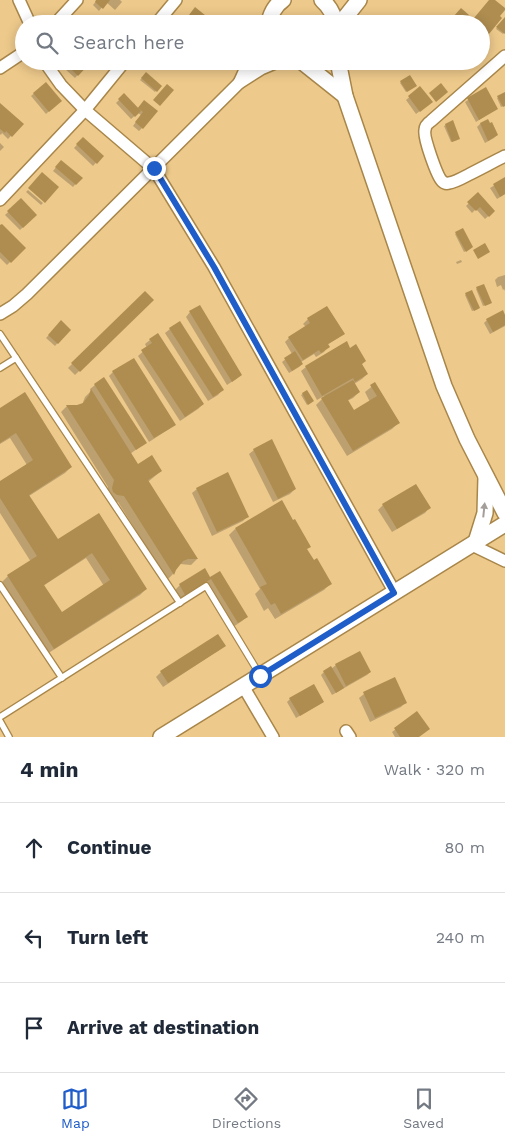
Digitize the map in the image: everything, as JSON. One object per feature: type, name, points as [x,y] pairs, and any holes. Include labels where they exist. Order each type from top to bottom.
[{"type":"street","points":[[19,0],[26,15]]},
{"type":"street","points":[[63,15],[77,0]]},
{"type":"street","points":[[164,15],[176,0]]},
{"type":"street","points":[[267,0],[269,15]]},
{"type":"street","points":[[272,15],[278,3],[283,0]]},
{"type":"street","points":[[322,0],[333,15]]},
{"type":"street","points":[[347,15],[359,0]]},
{"type":"street","points":[[490,69],[505,56]]},
{"type":"street","points":[[0,68],[15,58]]},
{"type":"street","points":[[49,70],[85,110],[154,168],[214,267],[394,593]]},
{"type":"street","points":[[0,200],[85,110],[118,70]]},
{"type":"street","points":[[239,82],[245,70]]},
{"type":"street","points":[[0,314],[27,294],[239,82],[260,70]]},
{"type":"street","points":[[312,70],[345,96]]},
{"type":"street","points":[[340,70],[345,96],[444,386],[467,439],[505,513]]},
{"type":"street","points":[[489,70],[431,120],[425,129],[425,140],[438,173],[445,183],[450,184],[505,156]]},
{"type":"street","points":[[486,476],[505,490]]},
{"type":"street","points":[[472,545],[485,513],[486,476]]},
{"type":"street","points":[[161,737],[505,524]]},
{"type":"street","points":[[472,545],[505,561]]},
{"type":"street","points":[[243,686],[273,737]]},
{"type":"lane","points":[[0,334],[180,603]]},
{"type":"lane","points":[[0,368],[16,358]]},
{"type":"lane","points":[[0,585],[62,678]]},
{"type":"lane","points":[[0,717],[206,586],[260,676]]},
{"type":"lane","points":[[0,721],[9,737]]},
{"type":"building","points":[[96,0],[110,0],[103,9],[95,2]]},
{"type":"building","points":[[489,0],[495,0],[505,8],[500,16],[502,18],[490,33],[490,15],[476,15]]},
{"type":"building","points":[[195,7],[205,15],[189,15]]},
{"type":"building","points":[[461,8],[469,15],[455,15]]},
{"type":"building","points":[[505,17],[505,34],[496,27]]},
{"type":"building","points":[[72,70],[84,70],[78,76]]},
{"type":"building","points":[[146,72],[162,86],[157,92],[141,78]]},
{"type":"building","points":[[410,75],[417,86],[407,92],[400,81]]},
{"type":"building","points":[[46,82],[62,101],[49,112],[33,93]]},
{"type":"building","points":[[441,83],[448,92],[436,102],[429,93]]},
{"type":"building","points":[[167,84],[174,90],[160,106],[153,100]]},
{"type":"building","points":[[420,86],[433,102],[420,112],[408,96]]},
{"type":"building","points":[[486,87],[498,109],[479,120],[467,98]]},
{"type":"building","points":[[505,92],[505,106],[503,107],[497,96]]},
{"type":"building","points":[[124,93],[141,111],[135,117],[118,99]]},
{"type":"building","points":[[144,100],[158,111],[143,129],[135,122],[143,112],[138,108]]},
{"type":"building","points":[[0,103],[24,124],[12,137],[6,131],[5,133],[0,129]]},
{"type":"building","points":[[488,119],[490,123],[492,122],[498,135],[488,141],[480,123]]},
{"type":"building","points":[[453,120],[460,139],[452,142],[445,124]]},
{"type":"building","points":[[83,137],[104,156],[97,164],[76,144]]},
{"type":"building","points":[[61,160],[83,178],[76,185],[55,167]]},
{"type":"building","points":[[42,172],[59,187],[45,203],[28,188]]},
{"type":"building","points":[[505,177],[505,194],[500,197],[493,184]]},
{"type":"building","points":[[478,192],[495,211],[489,217],[480,207],[476,211],[467,202]]},
{"type":"building","points":[[21,198],[37,215],[23,228],[7,211]]},
{"type":"building","points":[[2,224],[26,248],[11,263],[0,252],[0,225]]},
{"type":"building","points":[[463,228],[473,247],[466,252],[455,232]]},
{"type":"building","points":[[485,243],[490,252],[478,259],[473,250]]},
{"type":"building","points":[[484,284],[492,303],[485,306],[476,287]]},
{"type":"building","points":[[472,290],[480,308],[474,311],[465,293]]},
{"type":"building","points":[[145,291],[154,300],[80,372],[71,363]]},
{"type":"building","points":[[200,305],[242,375],[232,382],[189,311]]},
{"type":"building","points":[[327,306],[345,334],[328,344],[330,347],[321,353],[319,350],[303,360],[288,337],[310,323],[307,318]]},
{"type":"building","points":[[503,310],[505,325],[493,332],[486,319]]},
{"type":"building","points":[[61,320],[71,330],[58,344],[48,335]]},
{"type":"building","points":[[180,321],[224,390],[213,397],[169,328]]},
{"type":"building","points":[[158,333],[204,404],[185,417],[141,350],[152,343],[149,339]]},
{"type":"building","points":[[347,341],[350,348],[356,344],[366,361],[362,364],[368,374],[355,382],[353,378],[322,396],[305,366]]},
{"type":"building","points":[[295,351],[303,364],[292,371],[284,358]]},
{"type":"building","points":[[134,358],[176,425],[154,438],[112,371]]},
{"type":"building","points":[[104,377],[147,443],[136,450],[94,384]]},
{"type":"building","points":[[353,380],[360,392],[348,400],[354,410],[377,396],[370,385],[375,382],[400,423],[353,451],[321,398]]},
{"type":"building","points":[[91,389],[138,464],[152,455],[162,471],[148,480],[198,559],[183,561],[174,575],[124,496],[113,492],[114,480],[66,405],[83,403]]},
{"type":"building","points":[[307,390],[314,401],[308,405],[302,393]]},
{"type":"building","points":[[25,392],[72,467],[29,495],[58,539],[99,513],[147,589],[54,649],[7,575],[37,556],[0,498],[0,481],[33,460],[16,433],[0,443],[0,408]],"holes":[[[92,553],[110,580],[62,612],[44,585]]]},
{"type":"building","points":[[272,439],[296,489],[278,499],[253,449]]},
{"type":"building","points":[[228,472],[249,517],[217,532],[196,488]]},
{"type":"building","points":[[416,484],[431,508],[397,529],[382,504]]},
{"type":"building","points":[[282,500],[311,547],[307,549],[314,560],[317,558],[332,584],[281,614],[275,603],[271,605],[260,587],[267,584],[235,528]]},
{"type":"building","points":[[205,568],[210,577],[220,571],[248,617],[238,623],[211,579],[185,595],[179,584]]},
{"type":"building","points":[[218,634],[226,646],[168,683],[160,671]]},
{"type":"building","points":[[360,651],[371,672],[346,686],[335,664]]},
{"type":"building","points":[[331,666],[344,688],[336,693],[323,671]]},
{"type":"building","points":[[395,677],[407,703],[375,718],[363,692]]},
{"type":"building","points":[[314,684],[324,702],[300,716],[289,698]]},
{"type":"building","points":[[417,711],[430,729],[419,737],[400,737],[394,728]]},
{"type":"route","points":[[154,168],[214,267],[394,593],[260,676]]}]
